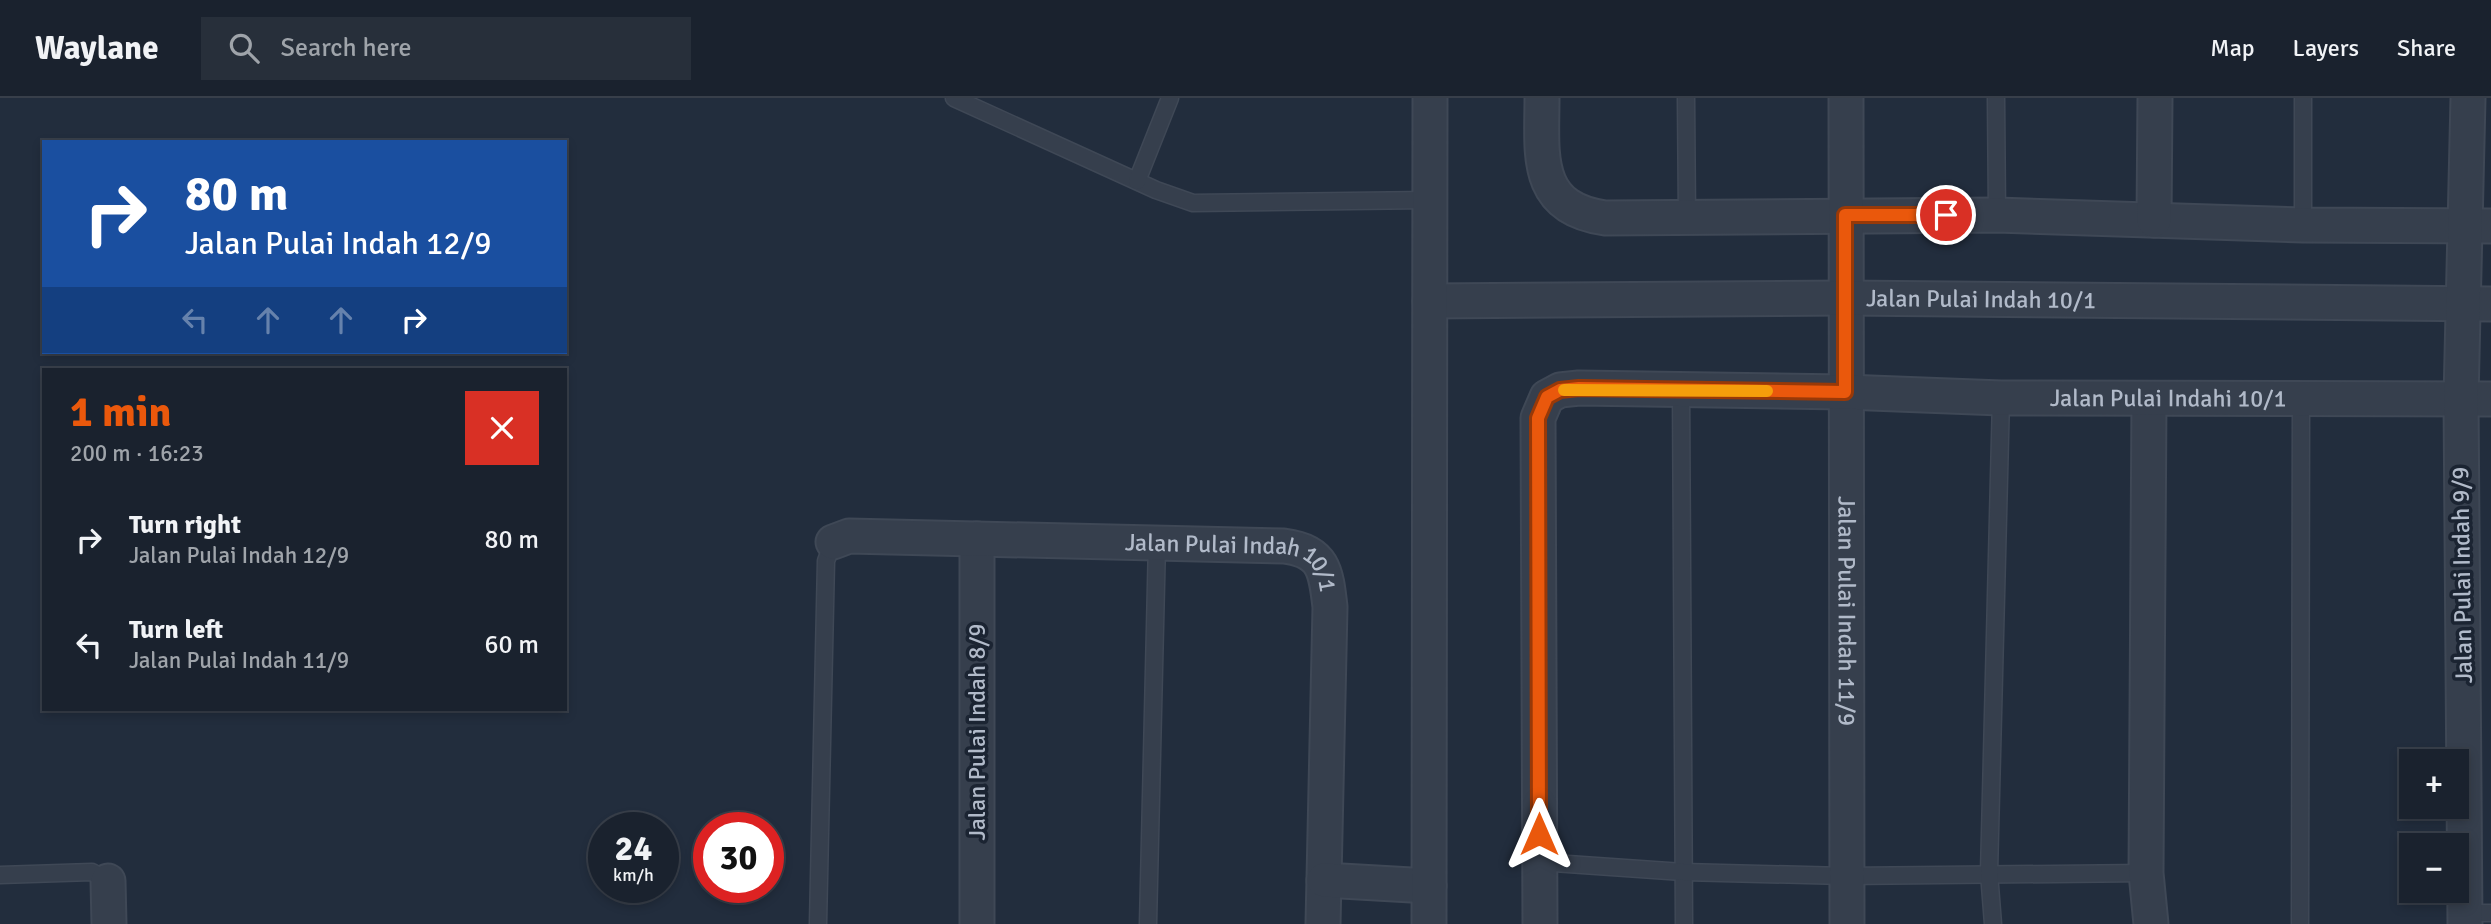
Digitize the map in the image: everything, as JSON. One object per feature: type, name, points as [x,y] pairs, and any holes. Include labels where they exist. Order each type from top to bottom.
[{"type":"street","points":[[1430,98],[1430,924]]},
{"type":"street","points":[[1542,98],[1542,166],[1553,192],[1590,216],[1687,219],[1997,215],[2303,225],[2479,226]]},
{"type":"street","name":"Jalan Pulai Indah 11/9","points":[[1846,98],[1847,924]]},
{"type":"street","points":[[2154,220],[2155,98]]},
{"type":"street","name":"Jalan Pulai Indah 9/9","points":[[2468,98],[2479,226],[2474,917]]},
{"type":"street","name":"Jalan Pulai Indah 10/1","points":[[1430,302],[1845,298],[2477,304]]},
{"type":"street","name":"Jalan Pulai Indahi 10/1","points":[[1540,924],[1538,418],[1547,397],[1560,390],[1681,390],[2001,398],[2476,399]]},
{"type":"street","points":[[2149,399],[2146,873],[2151,924]]},
{"type":"street","name":"Jalan Pulai Indah 10/1","points":[[833,542],[849,536],[1284,546],[1301,548],[1319,560],[1327,582],[1330,607],[1323,924]]},
{"type":"street","name":"Jalan Pulai Indah 8/9","points":[[977,540],[977,924]]},
{"type":"street","points":[[1324,880],[1429,886]]},
{"type":"street","points":[[108,881],[109,924]]},
{"type":"lane","points":[[954,98],[1137,181],[1193,203],[1429,200]]},
{"type":"lane","points":[[1137,181],[1170,98]]},
{"type":"lane","points":[[1686,98],[1687,219]]},
{"type":"lane","points":[[1996,98],[1997,215]]},
{"type":"lane","points":[[2303,98],[2303,225]]},
{"type":"lane","points":[[1681,390],[1684,924]]},
{"type":"lane","points":[[1993,924],[1989,873],[2001,398]]},
{"type":"lane","points":[[2300,924],[2301,399]]},
{"type":"lane","points":[[818,924],[826,561],[833,542]]},
{"type":"lane","points":[[1148,924],[1157,542]]},
{"type":"lane","points":[[1539,862],[1683,872],[1845,876],[2146,873]]},
{"type":"lane","points":[[0,875],[92,872],[108,881]]},
{"type":"slow traffic","points":[[1564,390],[1767,391]]},
{"type":"route","points":[[1539,834],[1538,418],[1547,397],[1560,390],[1579,388],[1845,392],[1845,215],[1946,215]]}]
